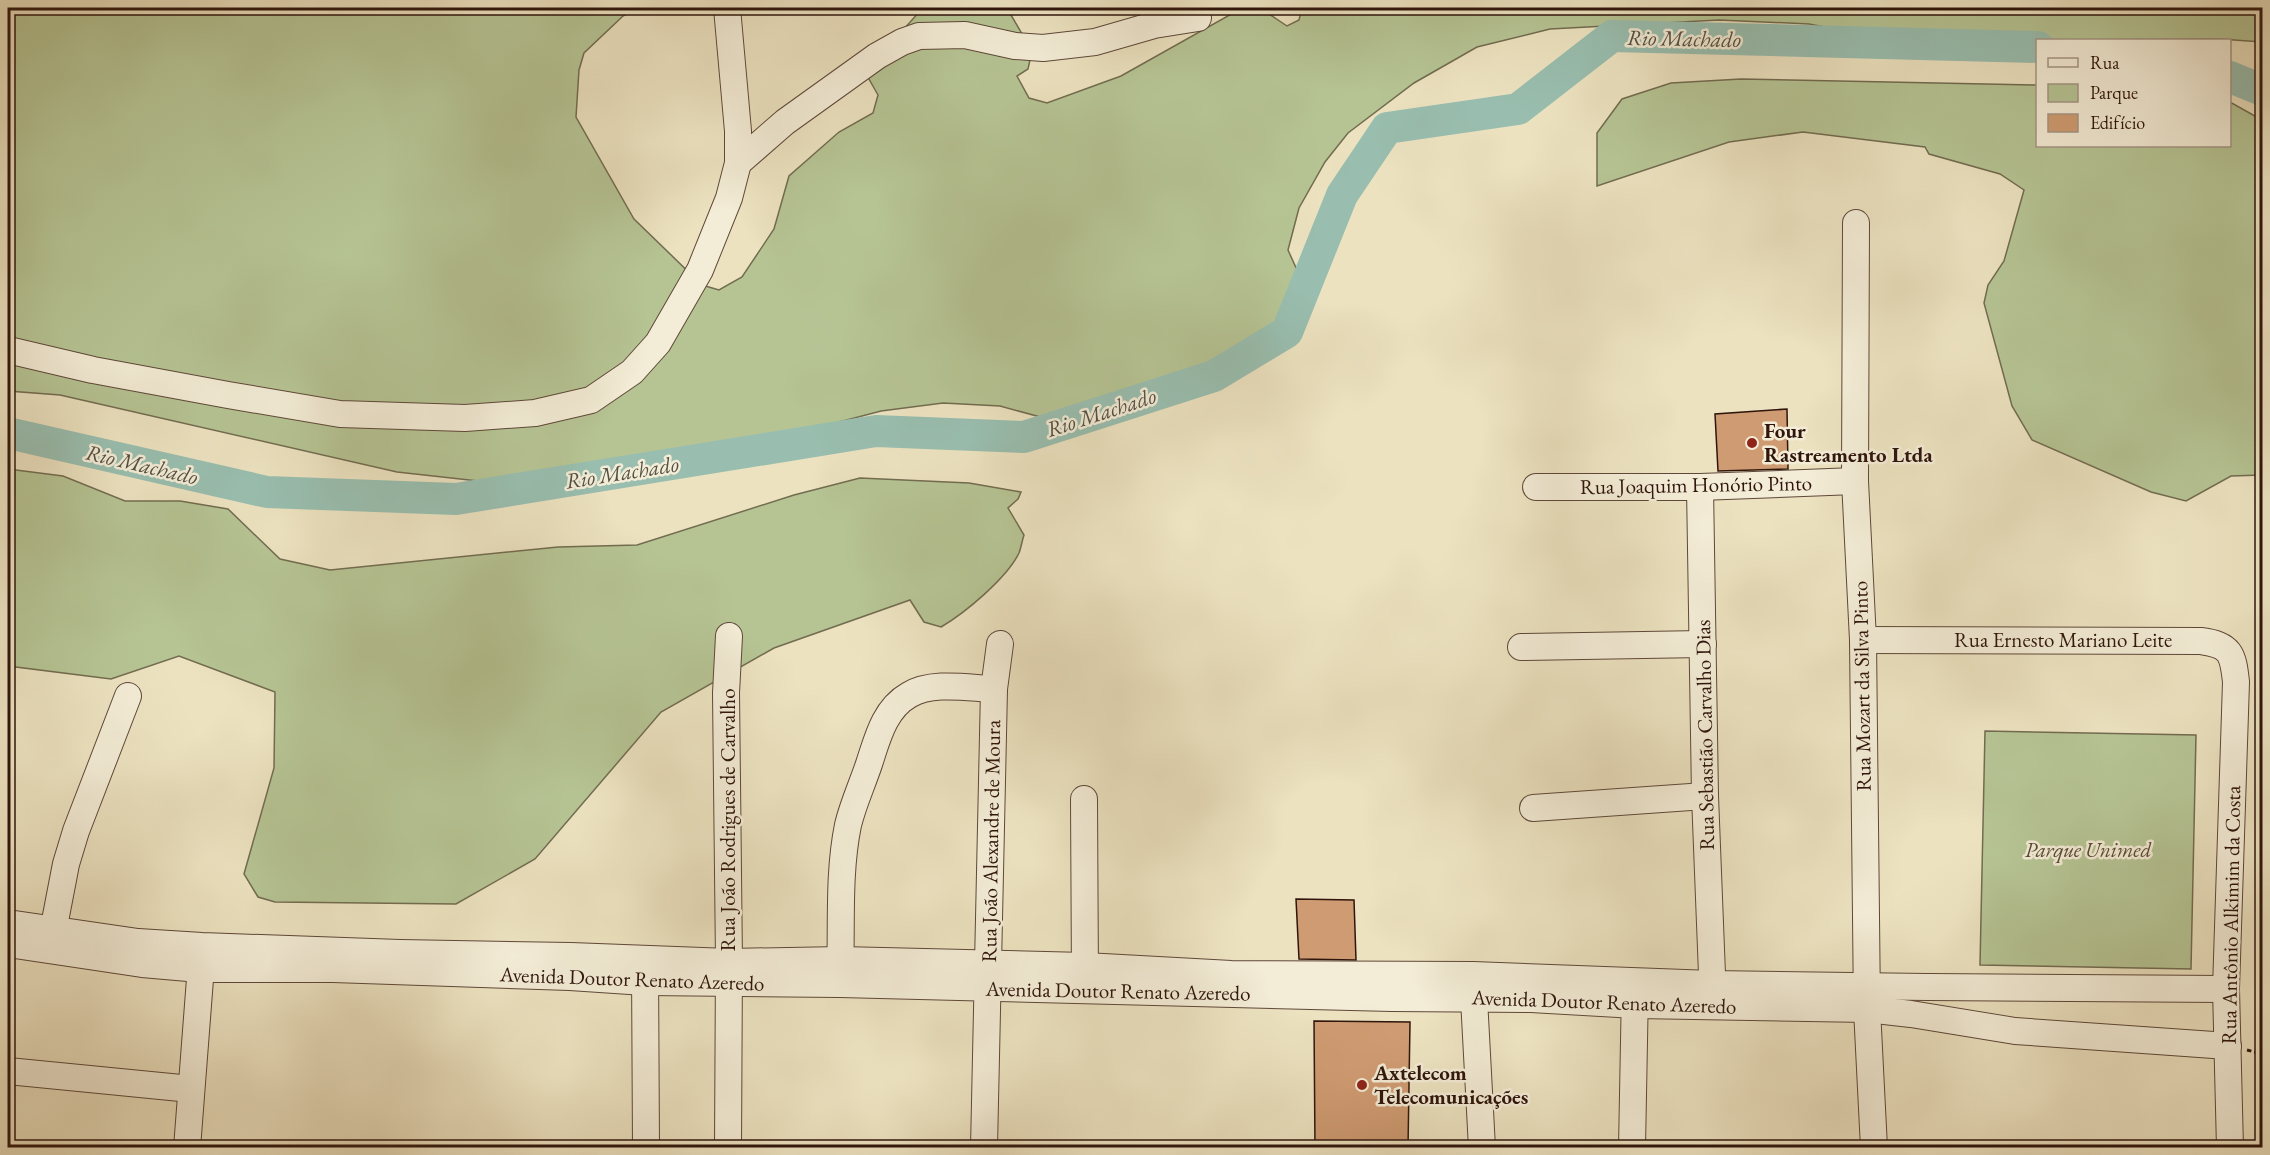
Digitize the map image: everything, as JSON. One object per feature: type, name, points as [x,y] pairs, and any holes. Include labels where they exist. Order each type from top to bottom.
[{"type":"street","points":[[8,350],[104,372],[228,396],[340,414],[465,418],[535,413],[591,400],[632,372],[658,343],[700,270],[729,198],[738,163],[738,131],[727,8]]},
{"type":"street","points":[[738,163],[785,122],[877,57],[902,42],[919,36],[965,35],[1015,46],[1043,48],[1095,42],[1154,25],[1198,18]]},
{"type":"street","name":"Rua Mozart da Silva Pinto","points":[[1856,224],[1855,481],[1863,640],[1867,997],[1874,1148]]},
{"type":"street","name":"Rua Joaquim Honório Pinto","points":[[1536,487],[1700,487],[1855,481]]},
{"type":"street","name":"Rua Sebastião Carvalho Dias","points":[[1700,487],[1705,796],[1712,994]]},
{"type":"street","name":"Rua João Rodrigues de Carvalho","points":[[728,1148],[726,693],[729,636]]},
{"type":"street","name":"Rua Ernesto Mariano Leite","points":[[1863,640],[2201,641],[2226,648],[2234,663],[2236,682]]},
{"type":"street","name":"Rua João Alexandre de Moura","points":[[984,1148],[994,689],[1000,644]]},
{"type":"street","points":[[1521,648],[1703,644]]},
{"type":"street","name":"Rua Antônio Alkimim da Costa","points":[[2230,1148],[2226,989],[2236,682]]},
{"type":"street","points":[[840,972],[842,877],[849,822],[878,734],[889,715],[909,694],[944,687],[994,689]]},
{"type":"street","points":[[51,941],[66,864],[76,831],[128,696]]},
{"type":"street","points":[[1533,808],[1705,796]]},
{"type":"street","points":[[1084,799],[1085,978]]},
{"type":"street","name":"Avenida Doutor Renato Azeredo","points":[[8,923],[51,941]]},
{"type":"street","name":"Avenida Doutor Renato Azeredo","points":[[8,944],[51,941],[138,942],[201,957],[729,972],[840,972],[1085,978],[1231,984],[1473,986],[1636,993],[1867,997],[1927,987],[2226,989]]},
{"type":"street","points":[[187,1148],[201,957]]},
{"type":"street","points":[[645,970],[646,1148]]},
{"type":"street","points":[[1473,986],[1482,1148]]},
{"type":"street","points":[[1927,987],[1927,1018]]},
{"type":"street","points":[[1632,1148],[1636,993]]},
{"type":"street","name":"Avenida Doutor Renato Azeredo","points":[[1867,997],[1927,1018],[2015,1031],[2228,1046]]},
{"type":"street","points":[[8,1071],[191,1089]]},
{"type":"green space","points":[[8,8],[637,8],[623,16],[584,53],[579,70],[576,117],[634,219],[702,285],[719,290],[742,277],[774,229],[789,176],[839,132],[873,113],[878,95],[865,72],[920,11],[926,8],[1007,8],[1032,51],[1028,69],[1017,76],[1029,98],[1047,103],[1121,76],[1242,8],[1263,10],[1287,26],[1299,20],[1302,8],[2262,8],[2262,42],[2231,39],[2036,39],[2036,48],[1928,47],[1809,24],[1719,20],[1550,29],[1477,47],[1414,83],[1348,133],[1325,162],[1299,208],[1288,250],[1311,301],[1302,321],[1181,390],[1106,401],[1066,424],[1000,406],[943,403],[881,411],[633,476],[532,487],[397,472],[60,395],[8,391]]},
{"type":"green space","points":[[1741,79],[2036,85],[2036,147],[2231,147],[2231,103],[2262,120],[2262,475],[2231,476],[2186,501],[2151,492],[2032,440],[2012,406],[1984,303],[1988,285],[2004,261],[2024,190],[2000,174],[1929,154],[1925,147],[1803,132],[1729,142],[1597,186],[1597,133],[1622,99],[1671,83]]},
{"type":"green space","points":[[8,469],[63,476],[125,501],[180,501],[228,509],[280,559],[330,570],[558,547],[637,545],[794,495],[860,478],[969,483],[1021,492],[1018,499],[1008,508],[1024,535],[1019,553],[1005,573],[973,604],[941,627],[924,622],[910,600],[774,648],[661,712],[535,859],[456,904],[275,902],[258,897],[244,874],[274,768],[275,692],[179,656],[111,679],[8,666]]},
{"type":"green space","name":"Parque Unimed","points":[[1985,731],[2196,735],[2191,969],[1980,965]]},
{"type":"building","name":"Four Rastreamento Ltda","points":[[1787,409],[1788,469],[1718,471],[1715,414]]},
{"type":"building","points":[[1296,899],[1354,900],[1356,960],[1299,959]]},
{"type":"building","name":"Axtelecom Telecomunicações","points":[[1314,1021],[1410,1022],[1408,1148],[1315,1148]]},
{"type":"waterway","name":"Rio Machado","points":[[8,433],[267,492],[456,499],[876,431],[1024,437],[1214,376],[1287,332],[1342,195],[1387,128],[1518,109],[1612,36],[2036,47]]},
{"type":"waterway","name":"Rio Machado","points":[[2231,77],[2262,90]]},
{"type":"place","name":"Four Rastreamento Ltda","points":[[1752,443]]},
{"type":"place","name":"Axtelecom Telecomunicações","points":[[1362,1085]]}]
